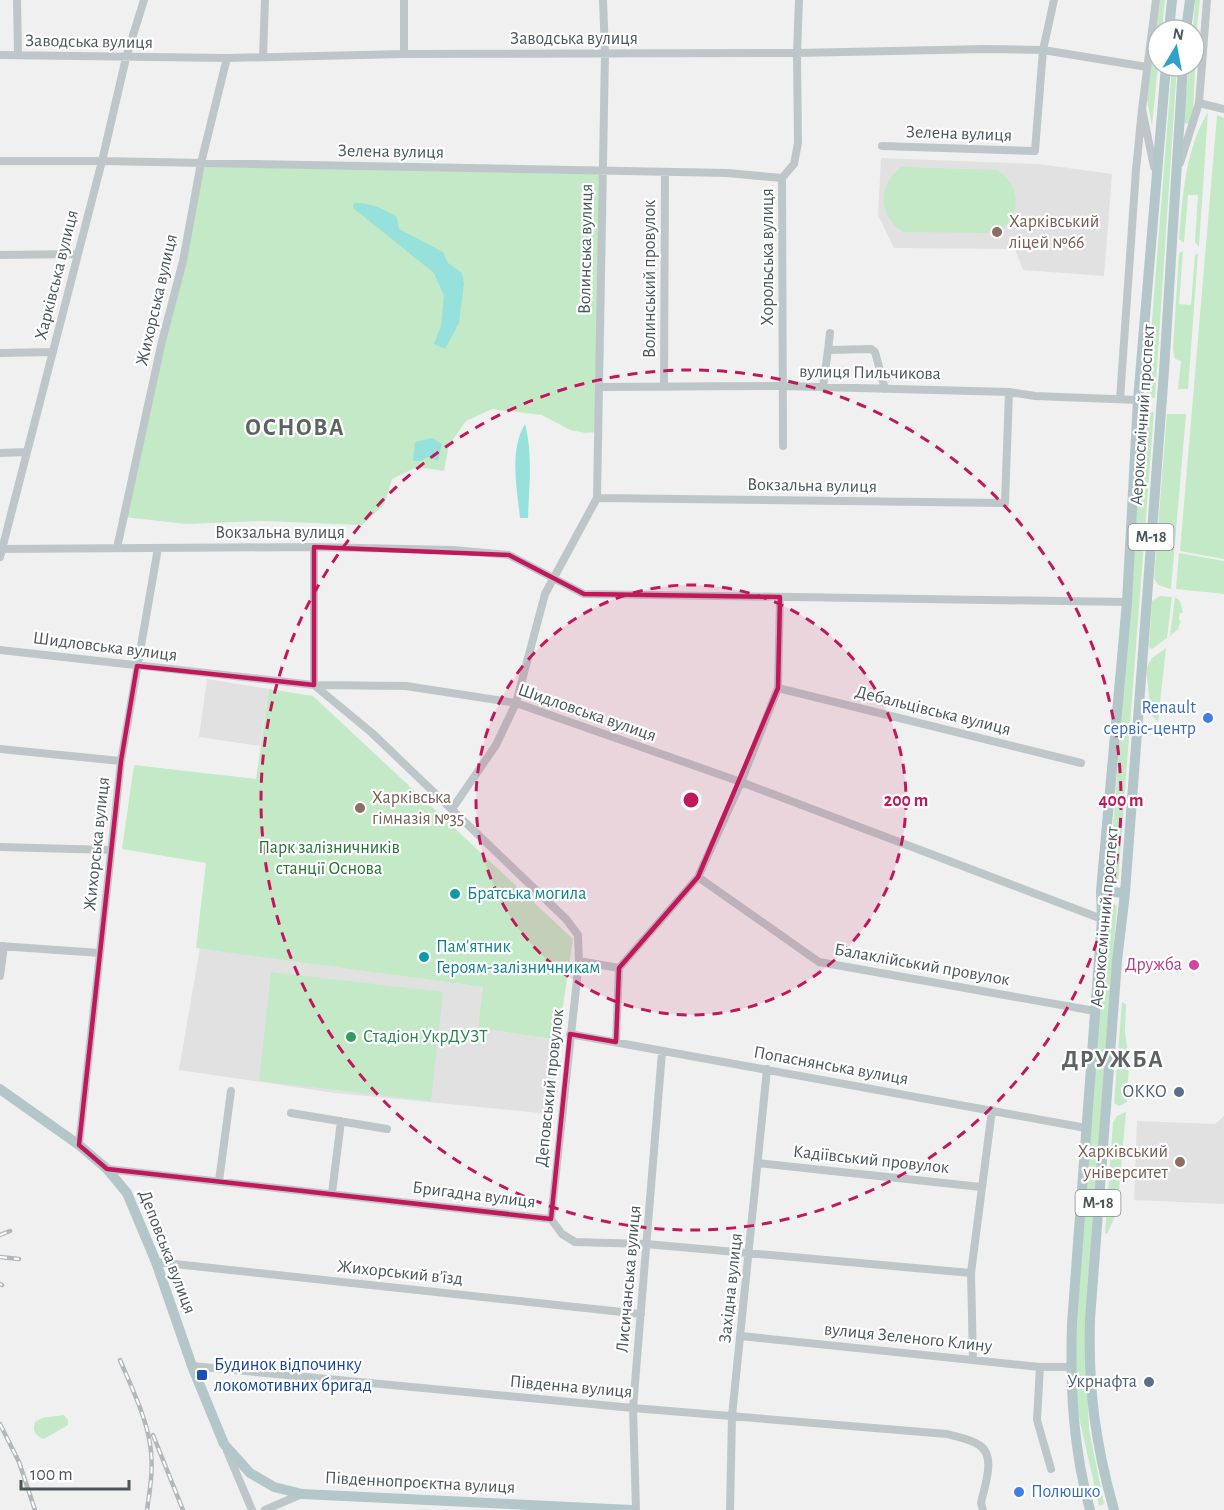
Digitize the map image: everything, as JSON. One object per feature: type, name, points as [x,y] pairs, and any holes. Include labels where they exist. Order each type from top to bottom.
[{"type":"main road","points":[[1170,18],[1172,0]]},
{"type":"main road","points":[[1188,18],[1190,0]]},
{"type":"main road","name":"Аерокосмічний проспект","points":[[1090,1510],[1082,1482],[1074,1431],[1071,1367],[1072,1324],[1102,919],[1101,891],[1127,602],[1138,400],[1165,78]]},
{"type":"main road","name":"Аерокосмічний проспект","points":[[1114,1510],[1104,1474],[1092,1412],[1089,1318],[1117,961],[1125,893],[1164,370],[1182,78]]},
{"type":"main road","points":[[1101,891],[1125,893]]},
{"type":"main road","name":"Деповська вулиця","points":[[0,1089],[79,1145],[107,1169],[127,1193],[156,1262],[192,1366],[224,1444]]},
{"type":"main road","name":"Південнопроєктна вулиця","points":[[224,1444],[250,1473],[274,1487],[302,1494],[634,1510]]},
{"type":"street","points":[[18,0],[18,55]]},
{"type":"street","name":"Харківська вулиця","points":[[1,552],[102,161],[126,58],[144,0]]},
{"type":"street","points":[[263,57],[266,0]]},
{"type":"street","points":[[404,0],[404,54]]},
{"type":"street","name":"Волинська вулиця","points":[[597,498],[605,54],[603,0]]},
{"type":"street","name":"Хорольська вулиця","points":[[783,446],[782,178],[794,164],[798,143],[799,0]]},
{"type":"street","points":[[1043,50],[1054,0]]},
{"type":"street","name":"Аерокосмічний проспект","points":[[1154,18],[1156,0]]},
{"type":"street","name":"Аерокосмічний проспект","points":[[1175,180],[1199,103],[1207,0]]},
{"type":"street","name":"Заводська вулиця","points":[[0,55],[227,58],[404,54],[797,53],[986,49],[1043,50],[1146,67]]},
{"type":"street","name":"Зелена вулиця","points":[[882,146],[1035,152],[1043,50]]},
{"type":"street","name":"Жихорська вулиця","points":[[117,548],[162,341],[183,261],[201,163],[227,58]]},
{"type":"street","name":"Аерокосмічний проспект","points":[[1120,399],[1136,170],[1146,75]]},
{"type":"street","points":[[1199,103],[1224,110]]},
{"type":"street","name":"Аерокосмічний проспект","points":[[1142,109],[1152,153],[1155,181]]},
{"type":"street","name":"Зелена вулиця","points":[[0,161],[728,173],[782,178]]},
{"type":"street","name":"Волинський провулок","points":[[664,386],[665,172]]},
{"type":"street","points":[[0,255],[78,254]]},
{"type":"street","points":[[824,387],[830,333]]},
{"type":"street","points":[[828,350],[871,349],[875,352],[885,389]]},
{"type":"street","points":[[0,353],[53,352]]},
{"type":"street","name":"вулиця Пильчикова","points":[[600,387],[783,386],[1009,392],[1035,396],[1138,400]]},
{"type":"street","name":"Вокзальна вулиця","points":[[597,498],[1005,503],[1009,392]]},
{"type":"street","points":[[0,453],[27,452]]},
{"type":"street","points":[[452,809],[496,745],[516,703],[545,594],[597,498]]},
{"type":"street","points":[[314,547],[314,685]]},
{"type":"street","name":"Вокзальна вулиця","points":[[1,552],[117,548],[314,547],[453,550],[509,555],[584,594],[1127,602]]},
{"type":"street","name":"Жихорська вулиця","points":[[79,1145],[121,761],[158,548]]},
{"type":"street","points":[[616,1042],[619,968],[698,877],[741,782],[778,688],[780,597]]},
{"type":"street","name":"Шидловська вулиця","points":[[0,650],[314,685],[406,686],[516,703],[741,782],[1102,919]]},
{"type":"street","name":"Деповський провулок","points":[[314,685],[372,733],[573,927],[578,935],[579,961],[551,1219]]},
{"type":"street","name":"Дебальцівська вулиця","points":[[778,688],[1081,763]]},
{"type":"street","points":[[0,749],[121,761]]},
{"type":"street","points":[[0,847],[111,850]]},
{"type":"street","name":"Балаклійський провулок","points":[[698,877],[819,962],[1095,1011]]},
{"type":"street","points":[[0,976],[2,946],[100,953]]},
{"type":"street","points":[[579,961],[619,968]]},
{"type":"street","name":"Попаснянська вулиця","points":[[570,1034],[1086,1128]]},
{"type":"street","name":"Лисичанська вулиця","points":[[634,1510],[633,1408],[662,1052]]},
{"type":"street","name":"Західна вулиця","points":[[730,1510],[732,1416],[767,1069]]},
{"type":"street","points":[[219,1181],[231,1091]]},
{"type":"street","points":[[973,1360],[971,1273],[992,1110]]},
{"type":"street","points":[[291,1113],[387,1129]]},
{"type":"street","points":[[333,1193],[341,1120]]},
{"type":"street","name":"Кадіївський провулок","points":[[758,1163],[981,1187]]},
{"type":"street","name":"Бригадна вулиця","points":[[107,1169],[551,1219],[562,1234],[575,1242],[646,1244],[971,1273]]},
{"type":"street","name":"Жихорський в’їзд","points":[[156,1262],[641,1314]]},
{"type":"street","name":"вулиця Зеленого Клину","points":[[741,1336],[1040,1367],[1071,1367]]},
{"type":"street","name":"Південна вулиця","points":[[192,1366],[633,1408],[947,1434],[978,1444],[989,1458],[981,1503],[983,1510]]},
{"type":"street","points":[[1040,1367],[1038,1420],[1051,1469]]},
{"type":"street","points":[[224,1444],[252,1510]]},
{"type":"street","points":[[265,1510],[302,1494]]},
{"type":"highlighted area","points":[[314,547],[509,555],[584,594],[780,597],[778,688],[698,877],[619,968],[616,1042],[570,1034],[551,1219],[107,1169],[79,1145],[121,761],[137,666],[314,685]]},
{"type":"shaded area","name":"Харківський ліцей №66","points":[[881,158],[1039,164],[1112,174],[1104,276],[1023,270],[1015,249],[894,248],[878,215]]},
{"type":"shaded area","points":[[207,679],[269,689],[260,746],[199,737]]},
{"type":"shaded area","points":[[200,948],[483,987],[479,1028],[558,1040],[551,1114],[335,1093],[179,1070]]},
{"type":"shaded area","name":"Харківський університет","points":[[1224,1116],[1224,1204],[1134,1200],[1137,1121],[1215,1124]]},
{"type":"green space","points":[[1160,0],[1165,0],[1163,18],[1158,18]]},
{"type":"green space","points":[[1195,0],[1200,0],[1198,18],[1194,18]]},
{"type":"green space","points":[[1150,78],[1157,78],[1152,126],[1147,100]]},
{"type":"green space","points":[[1171,78],[1176,78],[1155,398],[1146,397]]},
{"type":"green space","points":[[1188,78],[1195,78],[1193,113],[1188,124],[1183,123]]},
{"type":"green space","points":[[1208,112],[1198,246],[1195,242],[1198,195],[1188,195],[1184,243],[1179,239],[1186,173],[1194,142]]},
{"type":"green space","points":[[1217,115],[1224,118],[1224,559],[1180,551]]},
{"type":"green space","points":[[201,163],[602,171],[599,432],[586,433],[570,430],[542,415],[492,409],[466,421],[449,445],[444,471],[417,467],[392,479],[384,505],[362,525],[263,521],[186,524],[124,517]]},
{"type":"green space","points":[[901,167],[997,170],[1005,177],[1015,193],[1014,211],[1004,227],[995,233],[903,232],[889,218],[884,200],[884,191],[888,182]]},
{"type":"green space","points":[[1183,251],[1179,304],[1191,305],[1195,255],[1198,253],[1188,389],[1178,389],[1181,361],[1175,359],[1173,349],[1179,253]]},
{"type":"green space","points":[[1144,411],[1154,412],[1118,881],[1115,885],[1109,882]]},
{"type":"green space","points":[[1167,414],[1186,414],[1171,589],[1158,585],[1154,578]]},
{"type":"green space","points":[[1179,553],[1224,561],[1224,594],[1176,589]]},
{"type":"green space","points":[[1160,596],[1172,597],[1167,638],[1152,649],[1149,647],[1152,601]]},
{"type":"green space","points":[[1175,597],[1180,601],[1183,613],[1180,613],[1179,620],[1181,621],[1178,629],[1170,636]]},
{"type":"green space","points":[[1166,648],[1158,722],[1151,714],[1146,668],[1152,658]]},
{"type":"green space","name":"Парк залізничників станції Основа","points":[[269,689],[313,696],[573,939],[558,1040],[478,1028],[483,987],[196,948],[206,863],[122,849],[134,765],[256,779]]},
{"type":"green space","points":[[1113,903],[1117,906],[1085,1340],[1089,1429],[1104,1504],[1099,1506],[1076,1404],[1075,1351],[1106,904]]},
{"type":"green space","name":"Стадіон УкрДУЗТ","points":[[271,972],[443,992],[431,1101],[259,1081]]},
{"type":"green space","points":[[1122,1002],[1126,1004],[1125,1031],[1129,1062],[1127,1102],[1119,1106],[1114,1103]]},
{"type":"green space","points":[[1126,1112],[1117,1212],[1107,1234],[1105,1233],[1113,1122],[1117,1116]]},
{"type":"green space","points":[[64,1415],[68,1420],[68,1425],[44,1439],[35,1433],[35,1422],[42,1418]]},
{"type":"water","points":[[354,203],[371,205],[397,217],[399,229],[443,252],[448,263],[462,273],[464,283],[459,323],[445,349],[434,344],[441,326],[444,296],[434,273],[353,208]]},
{"type":"water","points":[[525,424],[530,459],[530,483],[528,518],[520,518],[516,458],[520,434]]},
{"type":"water","points":[[432,438],[442,444],[438,461],[429,457],[413,461],[415,442]]},
{"type":"railway","points":[[0,1235],[10,1231]]},
{"type":"railway","points":[[0,1257],[19,1259]]},
{"type":"railway","points":[[120,1360],[142,1412],[150,1444],[152,1469],[147,1510]]},
{"type":"railway","points":[[0,1424],[19,1462],[35,1510]]},
{"type":"railway","points":[[153,1435],[183,1510]]},
{"type":"place","name":"Харківський ліцей №66","points":[[997,232]]},
{"type":"place","name":"Renault сервіс-центр","points":[[1208,718]]},
{"type":"place","name":"Харківська гімназія №35","points":[[360,808]]},
{"type":"place","name":"Братська могила","points":[[455,894]]},
{"type":"place","name":"Пам'ятник Героям-залізничникам","points":[[424,957]]},
{"type":"place","name":"Дружба","points":[[1194,965]]},
{"type":"place","name":"Стадіон УкрДУЗТ","points":[[351,1037]]},
{"type":"place","name":"ОККО","points":[[1179,1092]]},
{"type":"place","name":"Харківський університет","points":[[1180,1162]]},
{"type":"place","name":"Будинок відпочинку локомотивних бригад","points":[[202,1375]]},
{"type":"place","name":"Укрнафта","points":[[1149,1382]]},
{"type":"place","name":"Полюшко","points":[[1019,1492]]},
{"type":"district","name":"ОСНОВА","points":[[295,428]]},
{"type":"district","name":"ДРУЖБА","points":[[1113,1060]]}]
